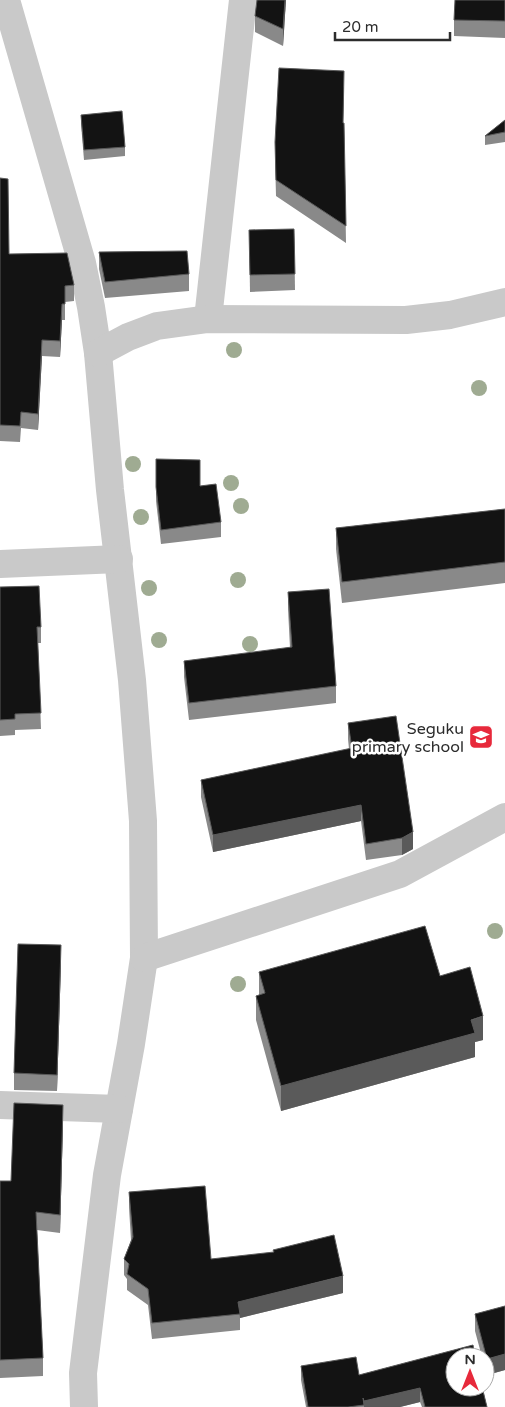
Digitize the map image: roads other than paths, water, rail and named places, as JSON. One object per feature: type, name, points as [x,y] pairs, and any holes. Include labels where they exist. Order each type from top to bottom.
[{"type":"street","points":[[6,0],[82,263],[92,307],[110,490],[132,680],[143,821],[144,958],[107,1175],[84,1363],[84,1407]]},
{"type":"street","points":[[208,319],[244,0]]},
{"type":"street","points":[[98,353],[128,337],[157,326],[208,319],[406,320],[450,315],[505,302]]},
{"type":"street","points":[[0,564],[119,559]]},
{"type":"street","points":[[144,958],[400,874],[505,817]]},
{"type":"street","points":[[0,1105],[119,1109]]},
{"type":"place","name":"Seguku primary school","points":[[481,737]]}]
